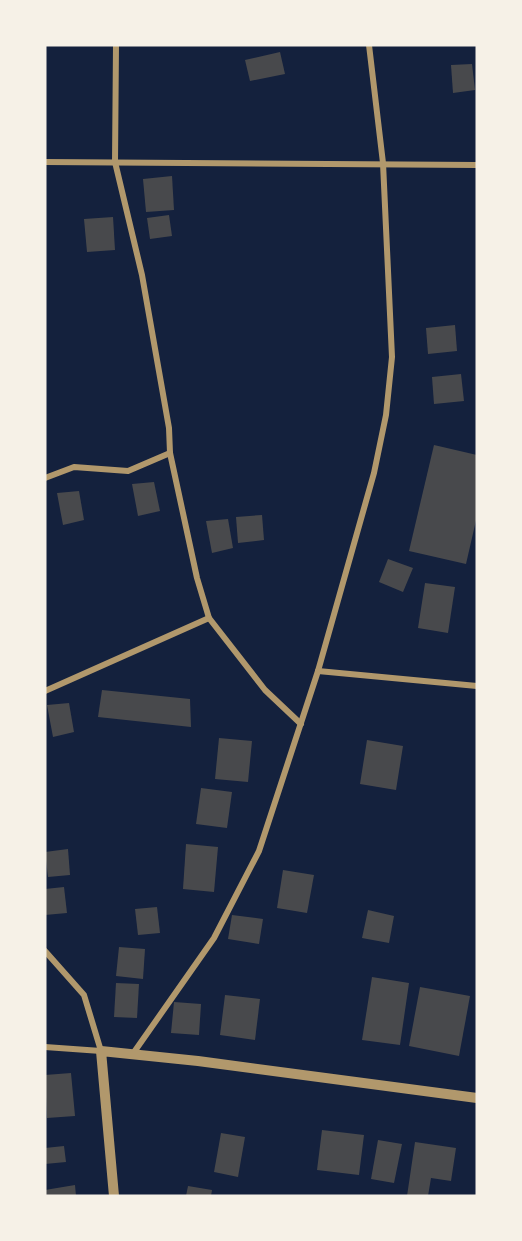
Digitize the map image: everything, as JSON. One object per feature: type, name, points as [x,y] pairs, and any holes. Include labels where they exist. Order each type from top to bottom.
[{"type":"street","points":[[116,45],[115,162],[141,275],[169,428],[170,453],[197,578],[209,618],[265,690],[302,724]]},
{"type":"street","points":[[132,1055],[214,938],[259,851],[302,724],[374,473],[386,415],[392,357],[383,163],[369,45]]},
{"type":"street","points":[[45,162],[477,165]]},
{"type":"street","points":[[45,478],[74,467],[128,471],[170,453]]},
{"type":"street","points":[[45,691],[209,618]]},
{"type":"street","points":[[318,671],[477,686]]},
{"type":"street","points":[[45,951],[84,995],[101,1051],[114,1196]]},
{"type":"street","points":[[45,1047],[198,1061],[477,1098]]},
{"type":"building","points":[[280,52],[285,74],[250,81],[245,60]]},
{"type":"building","points":[[472,64],[475,90],[453,93],[451,65]]},
{"type":"building","points":[[172,176],[174,210],[146,212],[143,179]]},
{"type":"building","points":[[169,215],[172,236],[150,239],[147,218]]},
{"type":"building","points":[[113,217],[115,250],[87,252],[84,219]]},
{"type":"building","points":[[455,325],[457,351],[428,354],[426,328]]},
{"type":"building","points":[[461,374],[464,401],[434,404],[432,377]]},
{"type":"building","points":[[434,445],[477,455],[477,516],[466,564],[409,551]]},
{"type":"building","points":[[154,482],[160,511],[138,516],[132,484]]},
{"type":"building","points":[[79,491],[84,520],[63,525],[57,493]]},
{"type":"building","points":[[262,515],[264,540],[238,543],[236,517]]},
{"type":"building","points":[[228,519],[233,548],[212,553],[206,521]]},
{"type":"building","points":[[388,559],[413,568],[403,592],[379,582]]},
{"type":"building","points":[[425,583],[455,587],[448,633],[418,628]]},
{"type":"building","points":[[102,690],[190,699],[191,727],[98,717]]},
{"type":"building","points":[[69,703],[74,732],[53,737],[47,705]]},
{"type":"building","points":[[219,738],[252,741],[248,782],[215,779]]},
{"type":"building","points":[[367,740],[403,746],[396,790],[360,784]]},
{"type":"building","points":[[201,788],[232,792],[227,828],[196,824]]},
{"type":"building","points":[[186,844],[218,847],[214,892],[183,889]]},
{"type":"building","points":[[68,849],[70,875],[48,877],[45,852]]},
{"type":"building","points":[[283,870],[314,875],[307,913],[277,908]]},
{"type":"building","points":[[64,887],[67,913],[45,915],[45,889]]},
{"type":"building","points":[[157,907],[160,933],[138,935],[135,909]]},
{"type":"building","points":[[368,910],[394,916],[389,943],[362,938]]},
{"type":"building","points":[[232,915],[263,919],[259,944],[228,939]]},
{"type":"building","points":[[119,947],[145,949],[143,979],[116,976]]},
{"type":"building","points":[[372,977],[409,983],[400,1045],[362,1040]]},
{"type":"building","points":[[116,983],[139,984],[137,1018],[114,1017]]},
{"type":"building","points":[[420,987],[470,996],[459,1056],[409,1046]]},
{"type":"building","points":[[225,995],[260,999],[255,1040],[220,1035]]},
{"type":"building","points":[[174,1002],[201,1004],[199,1035],[171,1033]]},
{"type":"building","points":[[71,1073],[75,1116],[47,1118],[45,1075]]},
{"type":"building","points":[[322,1130],[364,1135],[359,1175],[317,1170]]},
{"type":"building","points":[[221,1133],[245,1137],[238,1177],[214,1172]]},
{"type":"building","points":[[378,1140],[402,1144],[394,1183],[371,1179]]},
{"type":"building","points":[[415,1142],[456,1148],[451,1181],[431,1178],[428,1196],[407,1196]]},
{"type":"building","points":[[64,1146],[66,1162],[45,1164],[45,1148]]},
{"type":"building","points":[[75,1185],[76,1196],[45,1196],[45,1190]]},
{"type":"building","points":[[188,1186],[212,1190],[211,1196],[186,1196]]}]
